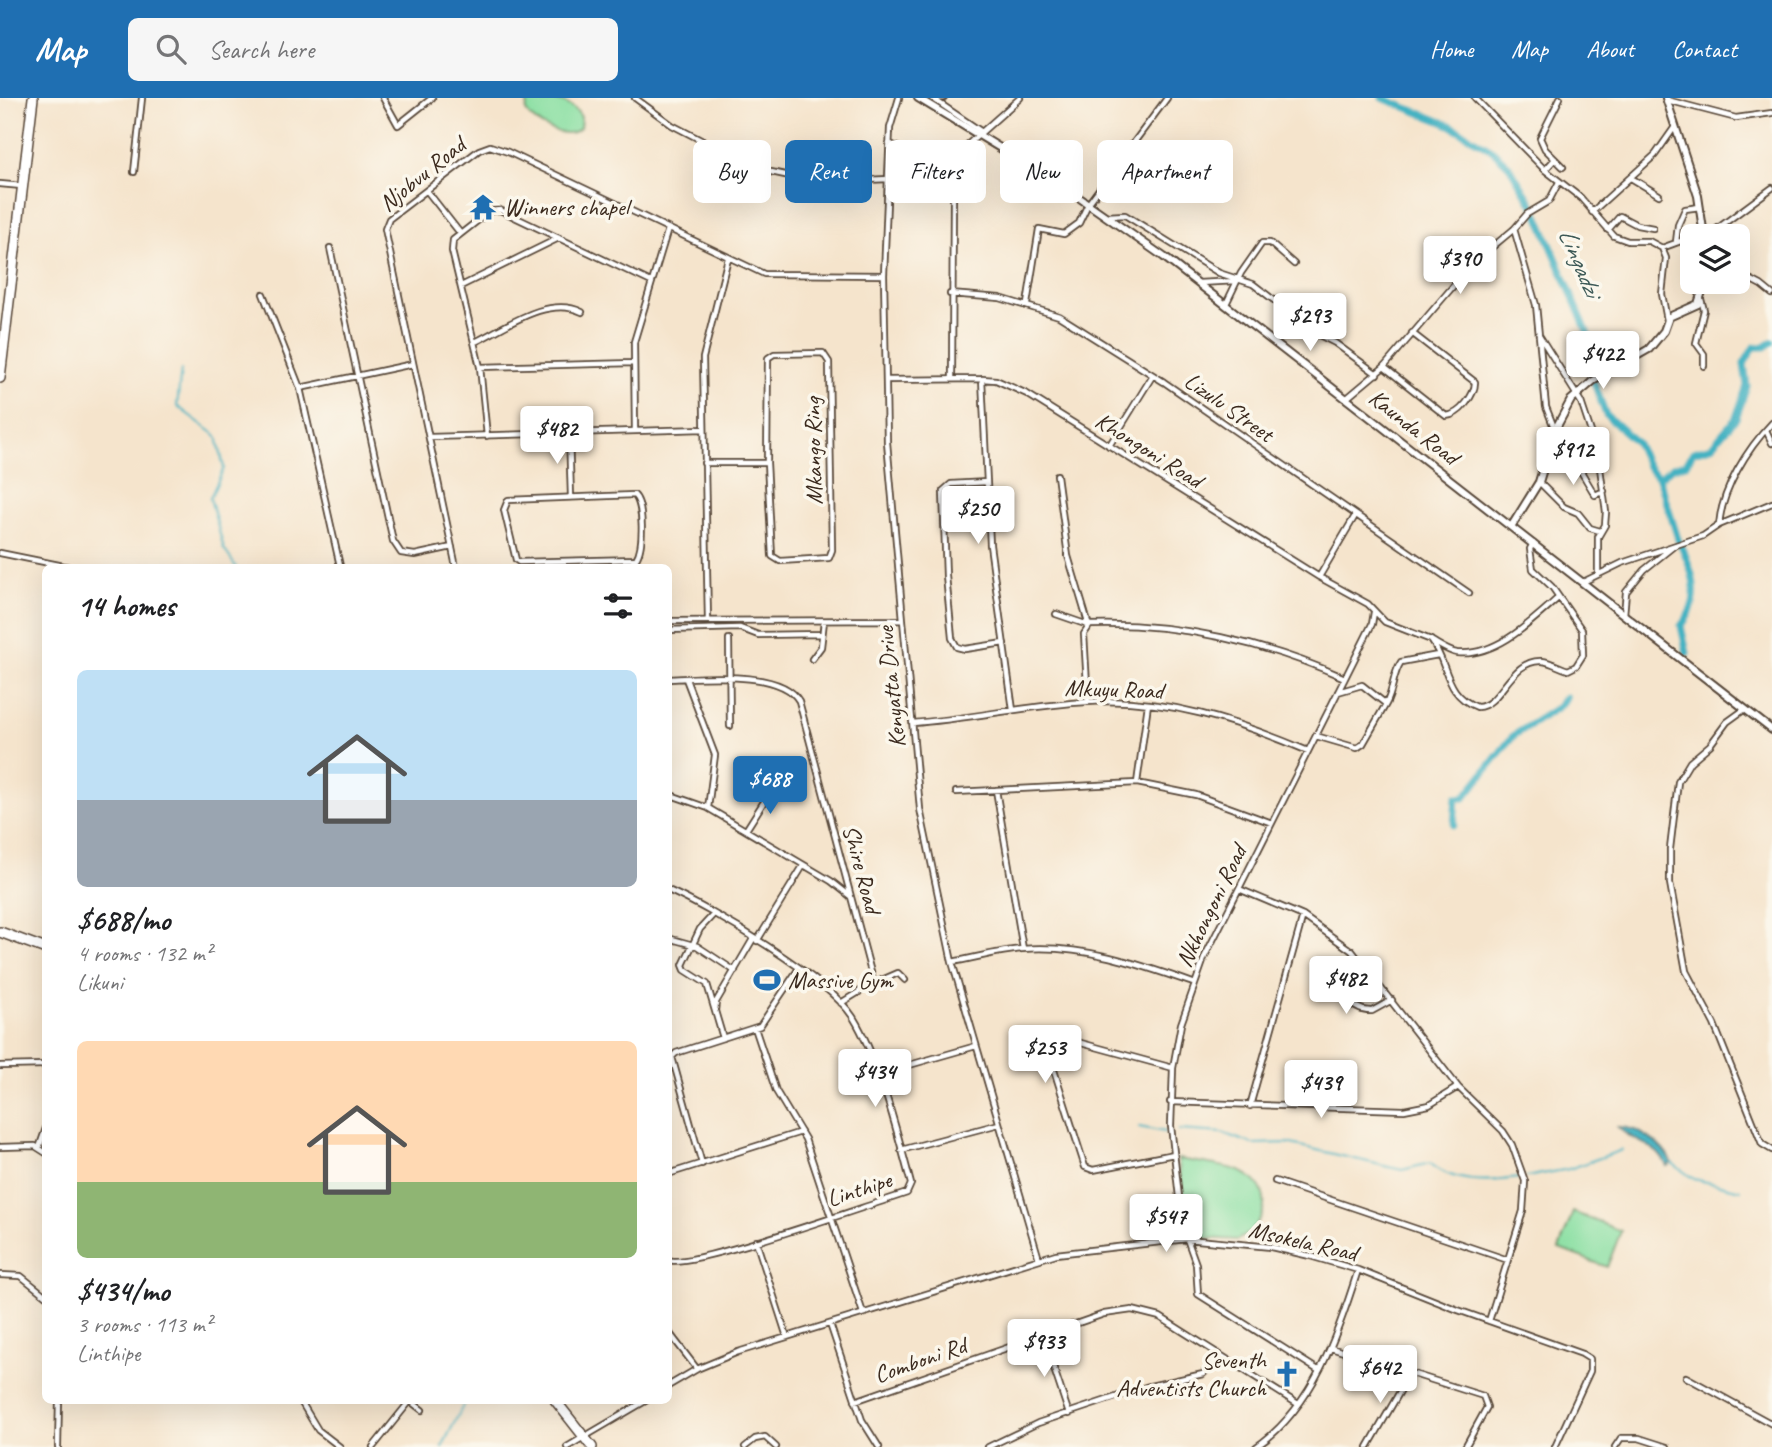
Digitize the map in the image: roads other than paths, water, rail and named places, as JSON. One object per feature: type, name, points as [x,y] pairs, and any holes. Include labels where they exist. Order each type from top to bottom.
[{"type":"highway","points":[[0,378],[33,98]]},
{"type":"highway","points":[[1,932],[42,947]]},
{"type":"highway","points":[[558,1404],[592,1447]]},
{"type":"main road","name":"Kaunda Road","points":[[918,98],[981,134],[1088,204],[1198,283],[1772,730]]},
{"type":"main road","points":[[1666,99],[1700,207],[1702,224]]},
{"type":"main road","points":[[1511,527],[1539,482],[1555,430],[1576,394],[1593,381],[1649,349],[1664,331],[1667,321],[1674,314],[1694,308],[1702,294]]},
{"type":"street","points":[[134,173],[142,98]]},
{"type":"street","points":[[383,98],[398,125],[432,98]]},
{"type":"street","points":[[635,98],[672,125],[757,169],[818,182],[886,179]]},
{"type":"street","name":"Kenyatta Drive","points":[[889,140],[891,120],[899,98]]},
{"type":"street","points":[[933,98],[981,134]]},
{"type":"street","points":[[933,98],[944,98]]},
{"type":"street","points":[[974,140],[1020,98]]},
{"type":"street","points":[[1027,304],[1035,238],[1040,228],[1061,234],[1073,229],[1088,204],[1167,98]]},
{"type":"street","points":[[1475,98],[1545,170],[1581,198],[1619,239],[1649,241],[1662,248],[1665,258],[1662,293],[1667,321]]},
{"type":"street","points":[[1559,98],[1540,138],[1563,167]]},
{"type":"street","points":[[1666,99],[1736,118],[1772,113]]},
{"type":"street","points":[[1696,100],[1696,107]]},
{"type":"street","points":[[1592,212],[1655,155],[1674,128]]},
{"type":"street","name":"Njobvu Road","points":[[455,564],[385,226],[389,219],[479,150],[492,146],[728,258],[772,275],[884,275]]},
{"type":"street","points":[[1545,170],[1555,159]]},
{"type":"street","points":[[1631,178],[1659,195]]},
{"type":"street","points":[[1346,398],[1384,367],[1473,263],[1514,229],[1527,214],[1549,201],[1559,181]]},
{"type":"street","points":[[0,184],[22,186]]},
{"type":"street","points":[[1721,224],[1772,188]]},
{"type":"street","points":[[427,191],[460,233]]},
{"type":"street","name":"Kenyatta Drive","points":[[888,203],[884,275],[888,464],[923,827],[952,962],[1039,1259]]},
{"type":"street","points":[[952,378],[950,294],[953,203]]},
{"type":"street","points":[[1676,242],[1684,211],[1700,207]]},
{"type":"street","points":[[487,436],[480,367],[451,248],[460,233],[490,211],[498,209],[651,282]]},
{"type":"street","points":[[1106,216],[1125,215],[1219,273],[1253,284],[1377,374]]},
{"type":"street","points":[[1608,230],[1620,216],[1637,225],[1653,228]]},
{"type":"street","points":[[635,431],[634,342],[668,229]]},
{"type":"street","points":[[1514,229],[1533,291],[1546,407],[1555,430]]},
{"type":"street","points":[[461,286],[559,238]]},
{"type":"street","points":[[1662,248],[1680,241]]},
{"type":"street","points":[[1226,304],[1264,242],[1294,264]]},
{"type":"street","points":[[330,248],[395,546],[410,555],[452,547]]},
{"type":"street","points":[[708,621],[704,346],[728,258]]},
{"type":"street","points":[[1750,279],[1772,294]]},
{"type":"street","points":[[1198,283],[1238,281]]},
{"type":"street","points":[[264,293],[300,388],[340,564]]},
{"type":"street","name":"Lizulu Street","points":[[950,294],[1000,298],[1027,304],[1059,316],[1153,375],[1469,593]]},
{"type":"street","points":[[1701,299],[1704,310],[1696,342],[1704,354],[1704,366]]},
{"type":"street","points":[[475,342],[552,306],[572,307],[582,312]]},
{"type":"street","points":[[1384,367],[1446,416],[1457,413],[1475,388],[1475,382],[1412,333]]},
{"type":"street","points":[[1539,335],[1576,394],[1598,453],[1606,522],[1600,531],[1598,574]]},
{"type":"street","name":"Mkango Ring","points":[[774,354],[823,354],[829,362],[832,550],[829,558],[779,561],[773,558],[767,463],[768,358],[774,354]]},
{"type":"street","points":[[480,367],[634,363]]},
{"type":"street","points":[[300,388],[413,364]]},
{"type":"street","points":[[1109,446],[1153,375]]},
{"type":"street","points":[[982,379],[990,545],[1013,710]]},
{"type":"street","name":"Khongoni Road","points":[[887,380],[996,380],[1027,394],[1319,577],[1367,604],[1385,622],[1459,653],[1498,645],[1510,639],[1558,598]]},
{"type":"street","points":[[1719,525],[1726,496],[1744,459],[1772,424]]},
{"type":"street","points":[[430,437],[704,429]]},
{"type":"street","points":[[1766,430],[1772,443]]},
{"type":"street","points":[[569,434],[571,497]]},
{"type":"street","points":[[1552,440],[1570,453],[1595,495],[1604,491]]},
{"type":"street","name":"Mkango Ring","points":[[704,463],[767,463]]},
{"type":"street","points":[[1057,475],[1068,556],[1088,626],[1084,634],[1088,702]]},
{"type":"street","points":[[987,482],[948,484],[943,491],[952,638],[957,647],[964,649],[1004,643]]},
{"type":"street","points":[[1539,482],[1564,507],[1578,513],[1590,528],[1600,531]]},
{"type":"street","points":[[636,496],[639,503],[638,557],[631,560],[517,562],[504,510],[506,501],[571,497],[636,496]]},
{"type":"street","points":[[1583,582],[1598,574],[1703,536],[1719,525],[1772,503]]},
{"type":"street","points":[[1319,577],[1355,516]]},
{"type":"street","points":[[1431,640],[1452,689],[1477,707],[1487,704],[1520,668],[1530,663],[1544,662],[1573,669],[1583,655],[1582,630],[1552,587],[1532,567],[1530,548],[1533,543]]},
{"type":"street","points":[[1625,615],[1626,592],[1644,569],[1675,546]]},
{"type":"street","points":[[0,553],[54,564]]},
{"type":"street","name":"Nkhongoni Road","points":[[1318,1370],[1198,1294],[1196,1264],[1187,1239],[1174,1154],[1170,1102],[1173,1068],[1193,983],[1372,624],[1374,611]]},
{"type":"street","points":[[1056,614],[1088,626],[1219,636],[1286,655],[1345,678]]},
{"type":"street","points":[[672,621],[902,620]]},
{"type":"street","points":[[812,659],[819,651],[824,621]]},
{"type":"street","points":[[672,630],[740,628],[758,635],[822,634]]},
{"type":"street","points":[[729,639],[730,726]]},
{"type":"street","points":[[1316,736],[1357,748],[1363,744],[1386,704],[1392,692],[1395,671],[1401,662],[1438,655]]},
{"type":"street","name":"Shire Road","points":[[672,679],[729,678],[767,682],[788,689],[796,696],[871,972],[867,987]]},
{"type":"street","points":[[686,679],[715,755],[708,808]]},
{"type":"street","points":[[1338,692],[1362,685],[1386,704]]},
{"type":"street","name":"Mkuyu Road","points":[[913,723],[1088,702],[1148,704],[1239,723],[1308,751]]},
{"type":"street","points":[[1137,783],[1148,704]]},
{"type":"street","points":[[1745,709],[1727,722],[1710,746],[1690,762],[1678,782],[1670,849],[1670,883],[1686,971],[1714,1024],[1762,1144],[1772,1150]]},
{"type":"street","points":[[956,792],[1137,783],[1196,795],[1272,823]]},
{"type":"street","points":[[746,830],[772,789]]},
{"type":"street","points":[[996,790],[1023,949]]},
{"type":"street","points":[[672,795],[708,808],[831,881],[850,897]]},
{"type":"street","points":[[715,1011],[716,1002],[803,866]]},
{"type":"street","points":[[1239,889],[1303,916],[1352,951],[1458,1087],[1503,1131],[1512,1145],[1523,1173],[1523,1211],[1489,1321]]},
{"type":"street","name":"Linthipe","points":[[672,892],[799,968],[841,1003],[858,1026],[878,1074],[911,1184],[907,1193],[756,1241],[681,1262],[672,1260]]},
{"type":"street","points":[[713,915],[700,929],[683,967],[707,984],[723,1038]]},
{"type":"street","points":[[1250,1106],[1303,916]]},
{"type":"street","points":[[672,939],[692,944],[735,971]]},
{"type":"street","points":[[952,962],[1023,949],[1116,958],[1193,983]]},
{"type":"street","points":[[1335,967],[1334,980],[1338,988],[1359,1009],[1372,1012],[1392,1000]]},
{"type":"street","points":[[702,1164],[672,1057],[676,1053],[755,1028],[769,1016],[799,968]]},
{"type":"street","points":[[841,1003],[898,973],[905,980]]},
{"type":"street","points":[[755,1028],[776,1091],[801,1132],[832,1216],[863,1313]]},
{"type":"street","points":[[1173,1068],[1059,1037],[1047,1039],[1046,1045],[1085,1167],[1093,1170],[1174,1154]]},
{"type":"street","points":[[878,1074],[976,1046]]},
{"type":"street","points":[[0,1066],[42,1065]]},
{"type":"street","points":[[1170,1102],[1413,1109],[1443,1098],[1458,1087]]},
{"type":"street","points":[[901,1150],[999,1124]]},
{"type":"street","points":[[672,1173],[801,1132]]},
{"type":"street","points":[[38,1147],[42,1138]]},
{"type":"street","points":[[0,1147],[38,1147],[42,1150]]},
{"type":"street","points":[[1275,1181],[1508,1260]]},
{"type":"street","name":"Msokela Road","points":[[672,1384],[697,1369],[787,1337],[1039,1259],[1080,1249],[1187,1239],[1270,1247],[1358,1270],[1582,1354],[1590,1359],[1586,1380],[1555,1447]]},
{"type":"street","points":[[756,1241],[787,1337]]},
{"type":"street","points":[[1256,1447],[1282,1427],[1331,1348],[1358,1270]]},
{"type":"street","points":[[0,1275],[21,1276],[42,1293]]},
{"type":"street","name":"Comboni Rd","points":[[855,1401],[1104,1314],[1139,1311],[1167,1321],[1298,1404]]},
{"type":"street","points":[[830,1324],[855,1401],[866,1427],[879,1447]]},
{"type":"street","points":[[672,1336],[697,1369]]},
{"type":"street","points":[[1043,1336],[1069,1414]]},
{"type":"street","points":[[1331,1348],[1486,1399],[1487,1407],[1465,1447]]},
{"type":"street","points":[[988,1447],[1027,1427],[1146,1387],[1203,1374],[1220,1355]]},
{"type":"street","points":[[1368,1447],[1410,1374]]},
{"type":"street","points":[[1686,1377],[1772,1424]]},
{"type":"street","points":[[58,1447],[59,1404]]},
{"type":"street","points":[[302,1404],[318,1430],[340,1447]]},
{"type":"street","points":[[373,1447],[407,1404]]},
{"type":"street","points":[[415,1404],[422,1410]]},
{"type":"street","points":[[567,1447],[640,1404]]},
{"type":"street","points":[[745,1447],[755,1439],[765,1437],[776,1447]]},
{"type":"street","points":[[1615,1447],[1621,1438],[1631,1437],[1667,1447]]},
{"type":"water","points":[[1618,1127],[1642,1133],[1662,1149],[1672,1163],[1667,1166],[1657,1152]]},
{"type":"waterway","name":"Lingadzi","points":[[1382,98],[1450,125],[1492,150],[1509,166],[1536,210],[1591,341],[1590,372],[1606,415],[1636,442],[1648,467],[1659,478],[1679,542]]},
{"type":"waterway","points":[[1659,478],[1673,467],[1686,464],[1693,452],[1711,447],[1736,418],[1747,386],[1744,364],[1754,347],[1765,347],[1772,342]]},
{"type":"waterway","points":[[181,370],[177,406],[217,436],[224,468],[210,498],[224,549],[234,564]]},
{"type":"waterway","points":[[1681,545],[1690,566],[1694,587],[1692,606],[1681,626],[1687,653]]},
{"type":"waterway","points":[[1454,825],[1456,798],[1464,798],[1513,736],[1558,707],[1566,697]]},
{"type":"waterway","points":[[1139,1127],[1165,1132]]},
{"type":"waterway","points":[[1179,1130],[1222,1133],[1253,1144],[1287,1143],[1402,1170],[1430,1163],[1449,1175],[1472,1180],[1519,1178]]},
{"type":"waterway","points":[[1526,1177],[1569,1169],[1622,1150]]},
{"type":"waterway","points":[[1672,1163],[1694,1179],[1741,1190]]},
{"type":"waterway","points":[[442,1447],[464,1404]]},
{"type":"place","name":"Winners chapel","points":[[483,207]]},
{"type":"place","name":"Massive Gym","points":[[767,980]]},
{"type":"place","name":"Seventh Adventists Church","points":[[1287,1374]]}]
